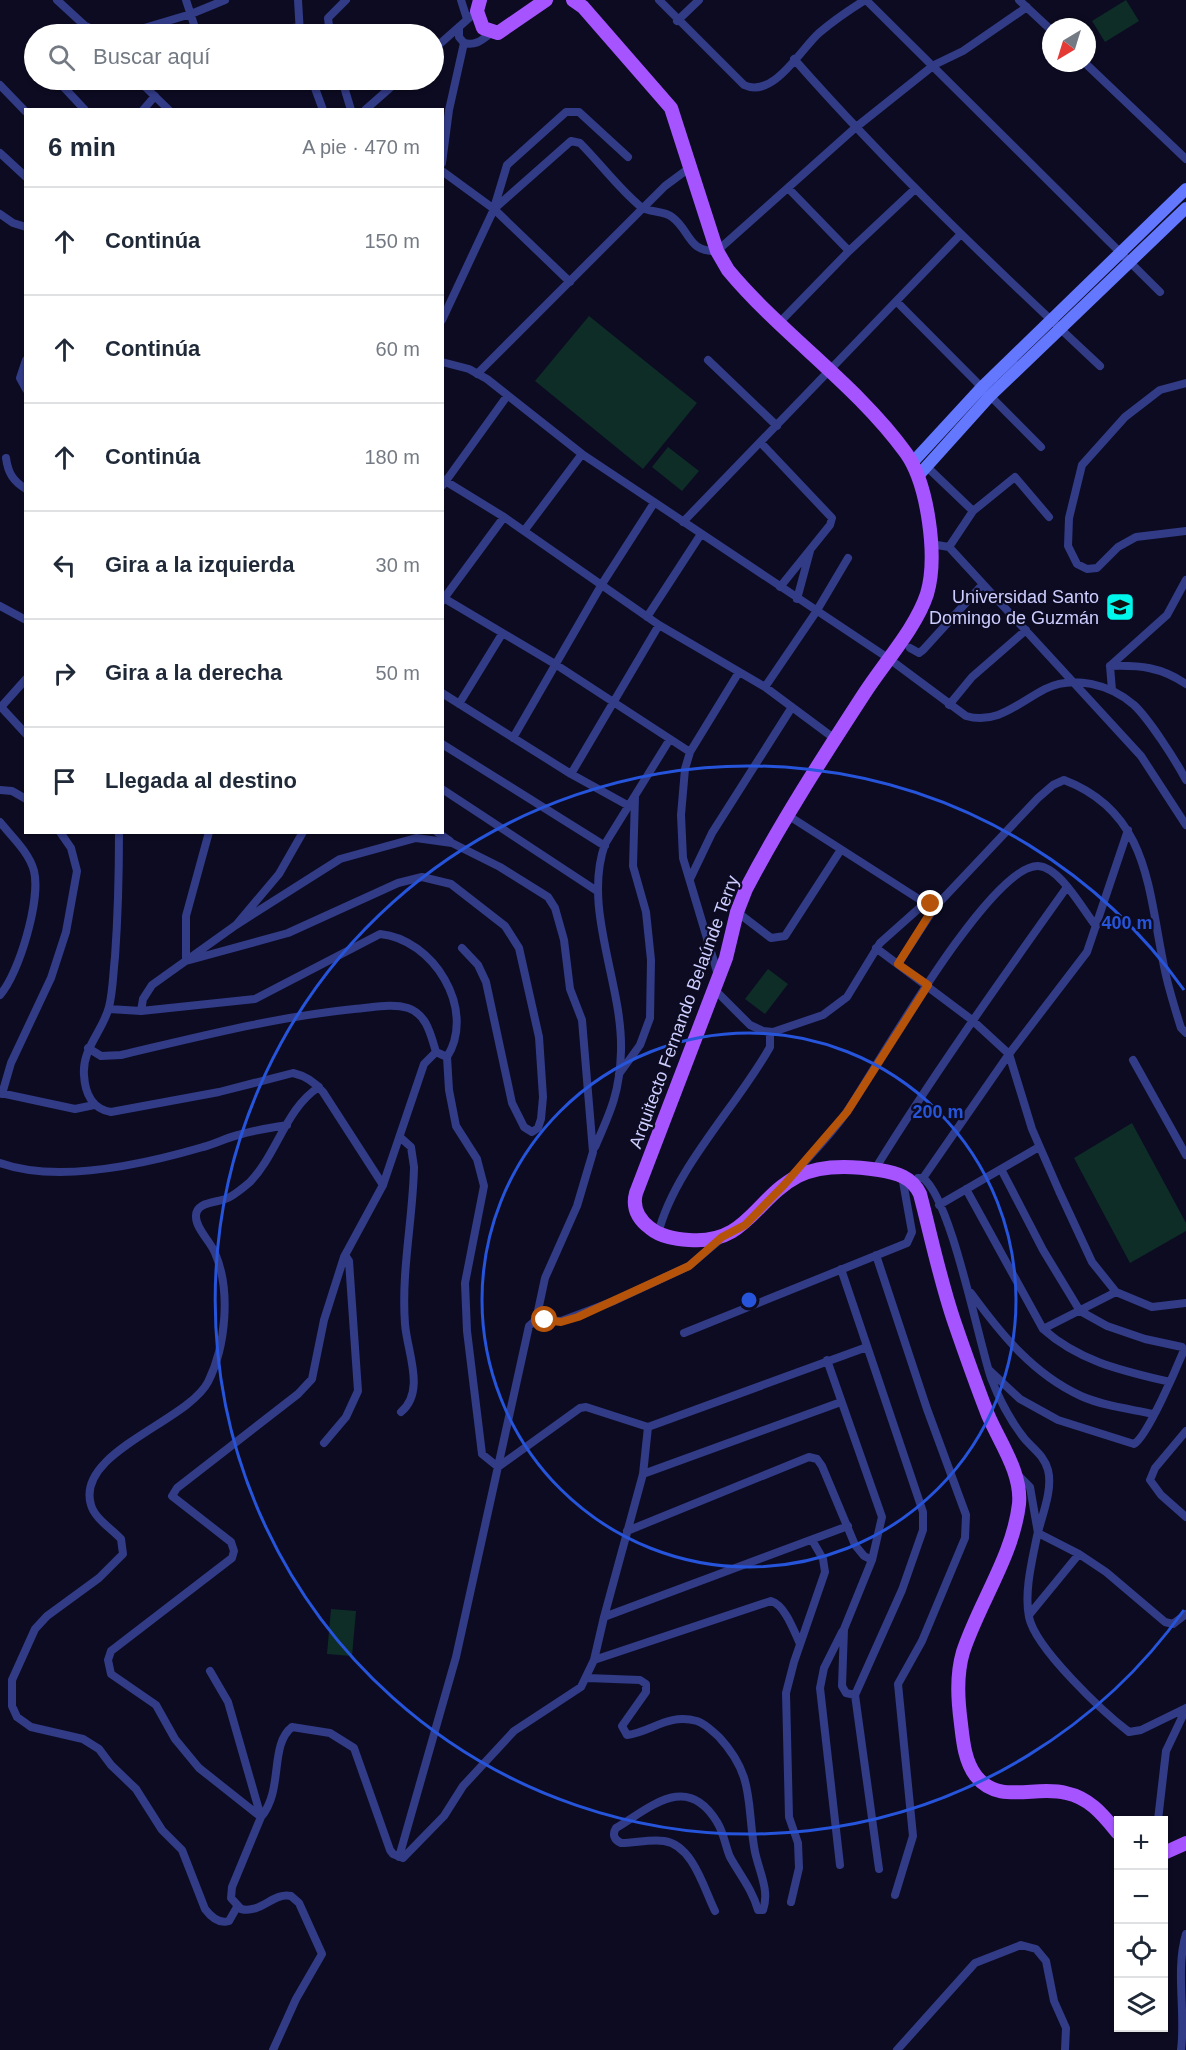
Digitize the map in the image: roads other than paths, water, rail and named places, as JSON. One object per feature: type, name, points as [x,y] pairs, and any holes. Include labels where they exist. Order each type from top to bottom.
[{"type":"main road","points":[[474,10],[487,30],[504,30],[546,0]]},
{"type":"main road","name":"Arquitecto Fernando Belaúnde Terry","points":[[573,0],[584,7],[665,97],[676,117],[717,251],[738,281],[884,427],[918,468],[931,544],[930,582],[926,597],[835,739],[759,864],[737,912],[716,984],[636,1193],[637,1213],[658,1234]]},
{"type":"main road","points":[[658,1234],[693,1241],[722,1237],[745,1225],[784,1185],[798,1176],[821,1169],[875,1169],[912,1178],[920,1194],[953,1318],[1002,1448],[1015,1471],[1019,1490],[1017,1512],[1008,1543],[963,1653],[959,1673],[959,1712],[967,1757],[976,1777],[992,1789],[1004,1792],[1067,1793],[1098,1809],[1114,1827]]},
{"type":"main road","points":[[1168,1851],[1186,1843]]},
{"type":"street","points":[[57,0],[79,24]]},
{"type":"street","points":[[186,0],[194,24]]},
{"type":"street","points":[[158,24],[191,14],[225,0]]},
{"type":"street","points":[[298,0],[300,24]]},
{"type":"street","points":[[329,24],[328,18],[346,0]]},
{"type":"street","points":[[444,41],[474,10],[461,0]]},
{"type":"street","points":[[659,0],[677,21],[704,44],[744,86],[753,89],[764,86],[778,77],[818,34],[866,0],[934,65],[1160,292]]},
{"type":"street","points":[[677,21],[699,0]]},
{"type":"street","points":[[1019,0],[1042,22]]},
{"type":"street","points":[[494,209],[571,141],[580,143],[643,209],[667,213],[675,218],[695,246],[706,251],[717,251],[855,128],[934,65],[958,55],[1027,8]]},
{"type":"street","points":[[459,27],[459,37],[464,43],[471,45],[481,41],[487,30]]},
{"type":"street","points":[[444,148],[449,110],[464,43]]},
{"type":"street","points":[[794,59],[855,128],[960,235],[1100,366]]},
{"type":"street","points":[[1094,72],[1186,159]]},
{"type":"street","points":[[0,85],[24,110]]},
{"type":"street","points":[[66,90],[83,108]]},
{"type":"street","points":[[149,90],[167,108]]},
{"type":"street","points":[[316,90],[322,108]]},
{"type":"street","points":[[345,90],[350,108]]},
{"type":"street","points":[[367,108],[388,90]]},
{"type":"street","points":[[145,108],[155,96]]},
{"type":"street","points":[[444,316],[494,209],[507,165],[566,112],[579,112],[628,158]]},
{"type":"street","points":[[0,153],[24,175]]},
{"type":"street","points":[[477,374],[665,186],[692,166]]},
{"type":"street","points":[[444,172],[494,209],[570,282]]},
{"type":"street","points":[[788,188],[849,251]]},
{"type":"street","points":[[779,323],[849,251],[915,189]]},
{"type":"street","points":[[973,511],[918,468],[1050,320],[1186,189]]},
{"type":"street","points":[[986,392],[1060,329],[1186,208]]},
{"type":"street","points":[[0,214],[13,223],[24,226]]},
{"type":"street","points":[[683,522],[960,235]]},
{"type":"street","points":[[897,302],[1041,447]]},
{"type":"street","points":[[708,360],[777,426]]},
{"type":"street","points":[[444,363],[477,374],[582,454],[888,658],[966,716],[979,720],[992,718],[1047,688],[1072,680],[1112,690],[1134,705],[1186,780]]},
{"type":"street","points":[[24,366],[20,378],[24,385]]},
{"type":"street","points":[[1186,383],[1160,390],[1125,417],[1082,465],[1069,518],[1068,546],[1077,564],[1087,569],[1097,568],[1118,547],[1136,537],[1186,531]]},
{"type":"street","points":[[507,396],[444,482],[504,517],[659,625],[765,687],[835,739]]},
{"type":"street","points":[[761,442],[832,518],[780,587]]},
{"type":"street","points":[[524,531],[582,454]]},
{"type":"street","points":[[6,458],[8,470],[16,483],[24,488]]},
{"type":"street","points":[[949,547],[973,511],[1015,477],[1049,517]]},
{"type":"street","points":[[513,738],[602,584],[654,503]]},
{"type":"street","points":[[444,598],[504,517]]},
{"type":"street","points":[[647,617],[701,534]]},
{"type":"street","points":[[931,544],[949,547],[1141,756],[1186,825]]},
{"type":"street","points":[[798,599],[811,548]]},
{"type":"street","points":[[765,687],[816,612],[848,558]]},
{"type":"street","points":[[1110,666],[1167,615],[1186,580]]},
{"type":"street","points":[[910,648],[914,652],[923,650],[983,584]]},
{"type":"street","points":[[444,600],[555,664],[690,752]]},
{"type":"street","points":[[0,606],[24,619]]},
{"type":"street","points":[[571,774],[659,625]]},
{"type":"street","points":[[949,705],[972,677],[1026,630]]},
{"type":"street","points":[[459,704],[502,634]]},
{"type":"street","points":[[1110,666],[1140,665],[1162,670],[1186,684]]},
{"type":"street","points":[[1110,666],[1112,690]]},
{"type":"street","points":[[739,672],[690,752],[685,769],[680,838],[716,984],[750,1025],[770,1033],[823,1015],[836,1008],[852,991],[876,948],[925,903]]},
{"type":"street","points":[[24,681],[1,704],[3,711],[24,732]]},
{"type":"street","points":[[444,694],[571,774],[629,806]]},
{"type":"street","points":[[690,879],[712,833],[792,707]]},
{"type":"street","points":[[399,1857],[456,1657],[529,1326],[536,1320],[545,1278],[577,1206],[593,1152],[617,1098],[621,1050],[618,1016],[597,891],[598,863],[605,846],[670,739]]},
{"type":"street","points":[[444,745],[605,846]]},
{"type":"street","points":[[898,964],[934,907],[1038,798],[1053,785],[1064,780],[1093,794],[1128,830],[1151,891],[1165,971],[1181,1028],[1186,1033]]},
{"type":"street","points":[[0,790],[12,791],[24,798]]},
{"type":"street","points":[[444,790],[597,891]]},
{"type":"street","points":[[619,1074],[640,1045],[650,1018],[651,960],[645,912],[633,866],[634,797]]},
{"type":"street","points":[[789,816],[934,907]]},
{"type":"street","points":[[0,822],[28,856],[34,871],[36,888],[22,949],[10,980],[0,995]]},
{"type":"street","points":[[684,1333],[907,1243],[911,1238],[912,1178],[1088,952],[1128,830]]},
{"type":"street","points":[[61,834],[75,855],[77,871],[66,932],[51,978],[11,1063],[1,1093],[75,1109],[94,1105],[111,1112],[219,1092],[293,1073],[304,1076],[319,1087],[384,1185]]},
{"type":"street","points":[[94,1105],[88,1095],[84,1076],[88,1048],[109,1009],[119,911],[119,834]]},
{"type":"street","points":[[186,961],[186,916],[208,834]]},
{"type":"street","points":[[236,925],[279,874],[302,834]]},
{"type":"street","points":[[440,834],[548,897],[555,908],[564,940],[570,989],[582,1020],[593,1152]]},
{"type":"street","points":[[141,1011],[143,999],[152,985],[236,925],[340,859],[416,838],[452,843]]},
{"type":"street","points":[[737,912],[771,938],[784,936],[840,850]]},
{"type":"street","points":[[784,1185],[847,1112],[975,915],[1008,881],[1030,867],[1048,868],[1067,887],[1096,926]]},
{"type":"street","points":[[186,961],[288,933],[398,883],[422,877],[451,884],[505,926],[519,948],[538,1037],[543,1097],[541,1119],[538,1128],[532,1132],[524,1127],[512,1103],[486,982],[478,965],[462,948]]},
{"type":"street","points":[[875,1169],[972,1020],[1067,887]]},
{"type":"street","points":[[109,1009],[141,1011],[255,999],[380,934],[395,935],[431,959],[444,976],[458,1021],[458,1035],[447,1057],[449,1090],[456,1126],[477,1159],[484,1186],[465,1283],[467,1331],[482,1454],[498,1467]]},
{"type":"street","points":[[876,948],[972,1020],[1009,1054],[1040,1147],[1092,1262],[1116,1292],[1152,1307],[1186,1303]]},
{"type":"street","points":[[88,1048],[101,1056],[114,1056],[285,1018],[390,1006],[409,1008],[420,1015],[429,1028],[436,1052],[447,1057]]},
{"type":"street","points":[[658,1234],[666,1209],[684,1177],[764,1059],[770,1047],[770,1033]]},
{"type":"street","points":[[261,1817],[199,1768],[175,1739],[156,1705],[118,1681],[111,1674],[108,1660],[111,1651],[232,1558],[234,1551],[231,1542],[172,1496],[177,1488],[298,1394],[312,1379],[324,1320],[345,1255],[384,1185],[424,1064],[436,1052]]},
{"type":"street","points":[[1133,1060],[1186,1155]]},
{"type":"street","points":[[237,1907],[227,1922],[212,1917],[206,1909],[182,1850],[162,1830],[136,1789],[92,1743],[26,1724],[12,1706],[10,1690],[16,1667],[30,1636],[41,1622],[99,1578],[123,1554],[121,1539],[97,1516],[90,1504],[93,1483],[100,1468],[112,1455],[195,1398],[209,1380],[221,1338],[223,1280],[217,1257],[196,1222],[196,1213],[202,1206],[226,1199],[246,1185],[260,1169],[300,1104],[319,1087]]},
{"type":"street","points":[[0,1163],[26,1170],[53,1172],[101,1168],[170,1156],[237,1135],[287,1125]]},
{"type":"street","points":[[400,1138],[411,1147],[414,1167],[404,1300],[414,1384],[411,1400],[401,1412]]},
{"type":"street","points":[[939,1204],[1040,1147]]},
{"type":"street","points":[[989,1370],[1020,1399],[1058,1420],[1134,1444],[1139,1441],[1184,1350],[1182,1347],[1145,1339],[1107,1326],[1080,1311],[1043,1250],[1001,1169]]},
{"type":"street","points":[[912,1178],[931,1187],[939,1204],[967,1287],[989,1370],[1009,1417],[1025,1440],[1044,1457],[1048,1471],[1050,1485],[1032,1559],[1029,1615],[1032,1630],[1052,1656],[1129,1732],[1141,1730],[1186,1709]]},
{"type":"street","points":[[966,1189],[1043,1329],[1059,1343],[1104,1366],[1170,1382]]},
{"type":"street","points":[[536,1320],[561,1322],[614,1301],[689,1266],[722,1237]]},
{"type":"street","points":[[324,1443],[346,1417],[358,1391],[349,1259],[345,1255]]},
{"type":"street","points":[[876,1255],[927,1410],[966,1515],[965,1538],[922,1641],[898,1684],[913,1836],[895,1895]]},
{"type":"street","points":[[841,1269],[923,1512],[923,1530],[902,1590],[855,1695],[879,1869]]},
{"type":"street","points":[[967,1287],[1002,1335],[1046,1376],[1083,1397],[1153,1414]]},
{"type":"street","points":[[1043,1329],[1116,1292]]},
{"type":"street","points":[[498,1467],[580,1408],[586,1407],[648,1427],[867,1347]]},
{"type":"street","points":[[827,1360],[882,1517],[872,1560],[844,1629],[824,1668],[820,1688],[840,1865]]},
{"type":"street","points":[[643,1474],[842,1402]]},
{"type":"street","points":[[399,1857],[406,1855],[444,1816],[463,1786],[514,1731],[581,1687],[587,1678],[594,1660],[643,1474],[648,1427]]},
{"type":"street","points":[[1186,1431],[1155,1468],[1150,1480],[1161,1495],[1186,1517]]},
{"type":"street","points":[[627,1531],[809,1457],[817,1459],[822,1466],[855,1545],[864,1556],[872,1560]]},
{"type":"street","points":[[1015,1471],[1030,1487],[1038,1533]]},
{"type":"street","points":[[604,1617],[848,1526]]},
{"type":"street","points":[[1038,1533],[1079,1554],[1106,1572],[1165,1622],[1173,1624],[1186,1614]]},
{"type":"street","points":[[791,1902],[798,1868],[798,1843],[789,1817],[786,1693],[825,1572],[823,1559],[812,1540]]},
{"type":"street","points":[[1029,1615],[1079,1554]]},
{"type":"street","points":[[594,1660],[771,1601],[777,1603],[781,1608],[800,1644]]},
{"type":"street","points":[[844,1629],[842,1686],[846,1693],[855,1695]]},
{"type":"street","points":[[210,1671],[228,1702],[261,1817]]},
{"type":"street","points":[[587,1678],[640,1680],[646,1684],[646,1692],[622,1726],[624,1734],[630,1735],[669,1720],[695,1721],[711,1729],[736,1760],[749,1792],[755,1850],[764,1886],[763,1911],[758,1910],[749,1885],[730,1856],[718,1822],[695,1800],[683,1795],[671,1796],[616,1828],[614,1834],[616,1840],[621,1843],[662,1841],[678,1846],[687,1855],[716,1911]]},
{"type":"street","points":[[1159,1816],[1166,1750],[1186,1709]]},
{"type":"street","points":[[273,2050],[296,1999],[320,1960],[321,1950],[299,1904],[291,1896],[281,1896],[251,1910],[237,1907],[231,1898],[232,1887],[261,1817],[273,1796],[281,1738],[286,1731],[292,1727],[330,1733],[354,1748],[384,1837],[390,1850],[399,1857]]},
{"type":"street","points":[[1181,2050],[1184,2034],[1182,1958],[1186,1934]]},
{"type":"street","points":[[897,2050],[975,1963],[1022,1945],[1036,1949],[1046,1961],[1052,1995],[1066,2028],[1065,2050]]},
{"type":"place","name":"Universidad Santo Domingo de Guzmán","points":[[1120,607]]}]
